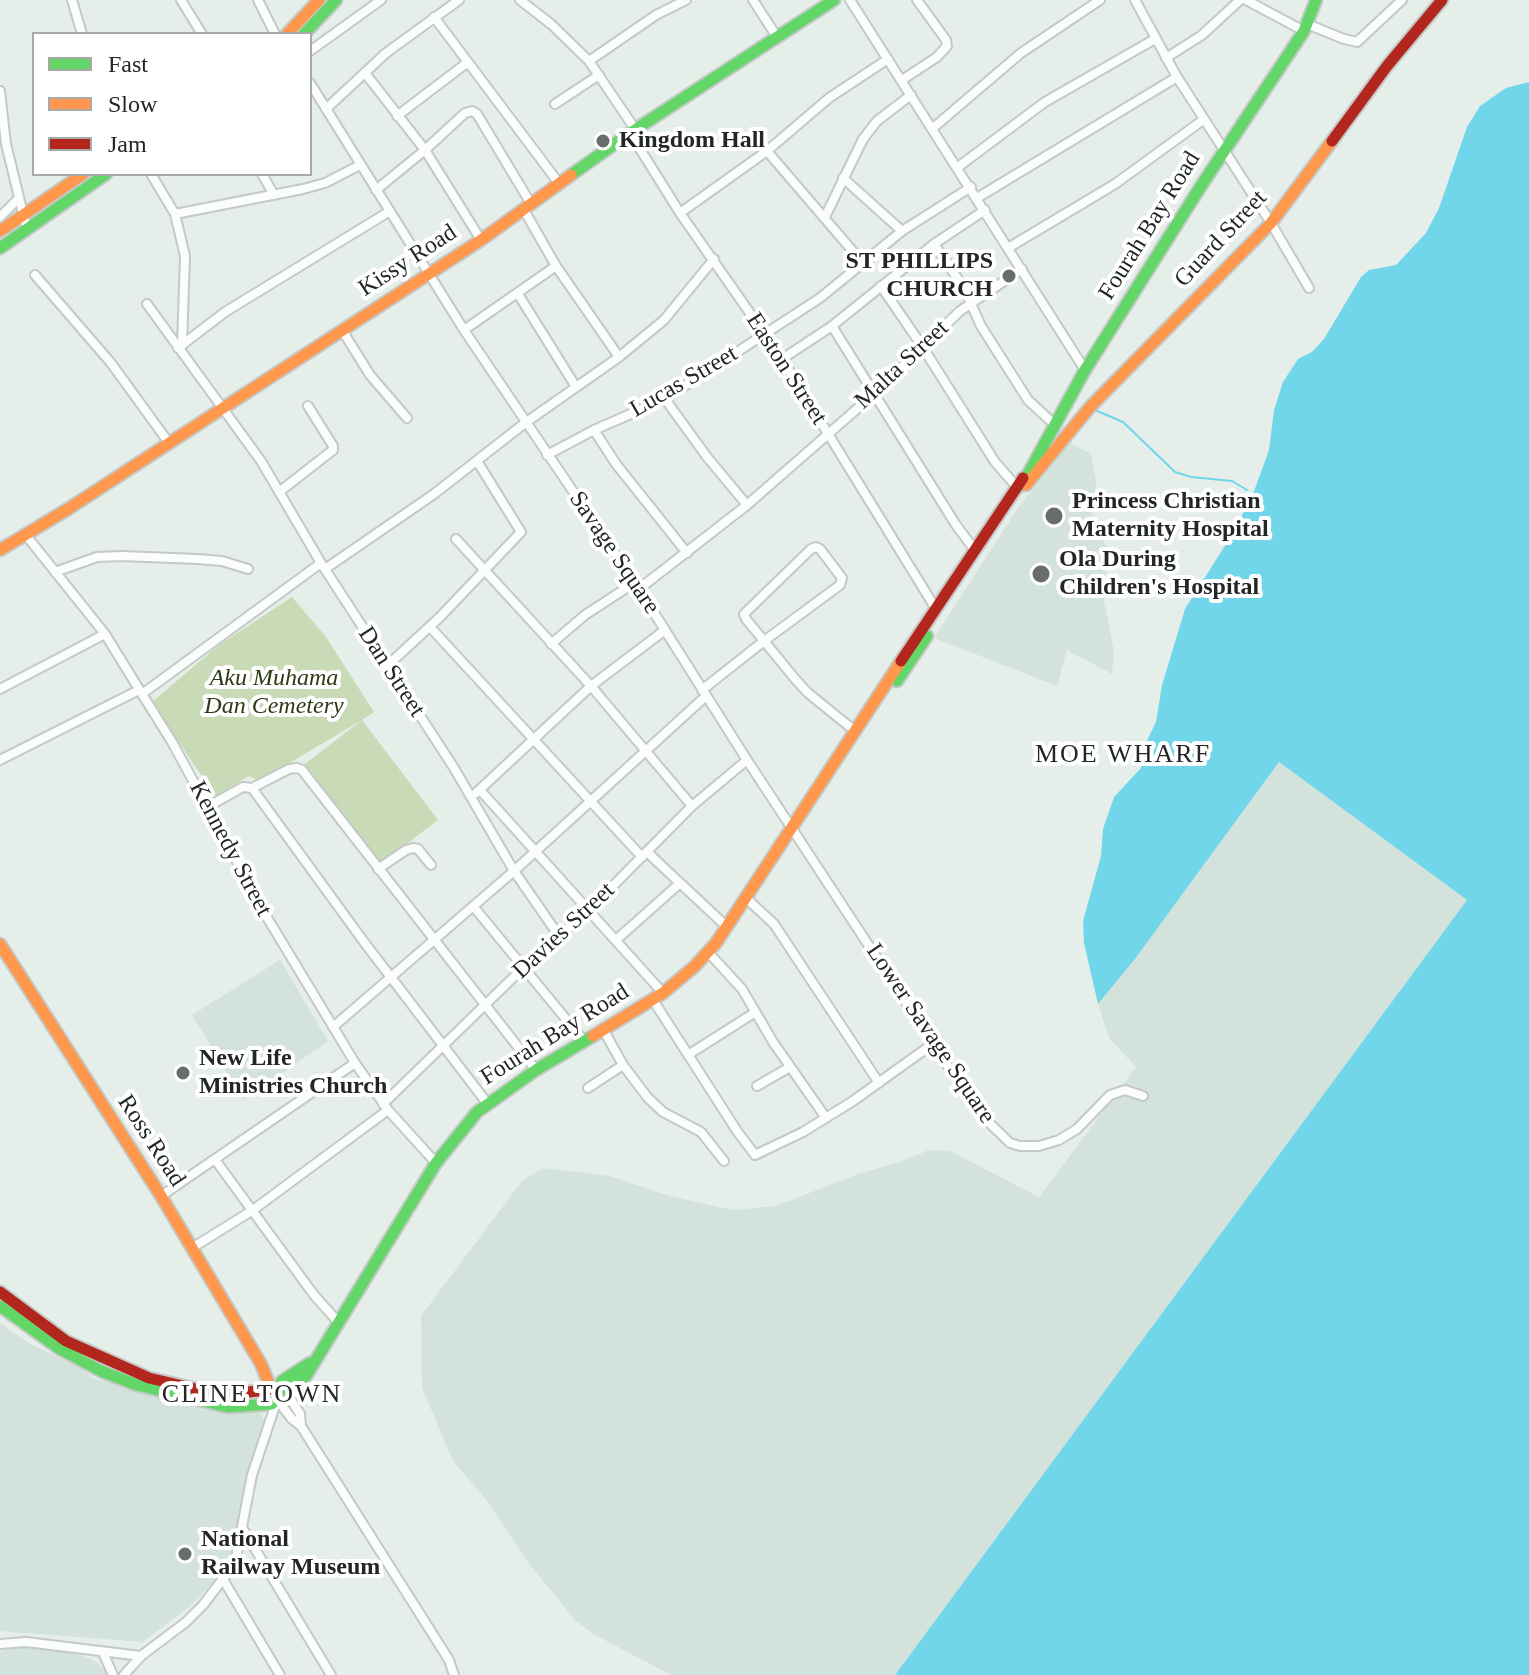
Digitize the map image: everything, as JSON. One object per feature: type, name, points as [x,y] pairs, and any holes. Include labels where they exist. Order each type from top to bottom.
[{"type":"main road","points":[[289,32],[319,0]]},
{"type":"main road","points":[[306,32],[336,0]]},
{"type":"main road","name":"Kissy Road","points":[[0,550],[481,240],[632,131],[834,0]]},
{"type":"main road","name":"Fourah Bay Road","points":[[279,1387],[306,1376],[436,1163],[487,1103],[658,996],[708,952],[727,927],[821,791],[1020,484],[1085,370],[1306,28],[1316,0]]},
{"type":"main road","name":"Guard Street","points":[[1020,484],[1090,407],[1271,223],[1387,66],[1442,0]]},
{"type":"main road","points":[[0,231],[80,176]]},
{"type":"main road","points":[[0,248],[103,176]]},
{"type":"main road","name":"Fourah Bay Road","points":[[821,791],[855,731],[874,709],[974,549],[1020,484]]},
{"type":"main road","name":"Ross Road","points":[[0,944],[161,1196],[261,1364],[279,1387]]},
{"type":"main road","points":[[0,1292],[66,1341],[149,1378],[221,1395],[249,1394],[279,1387]]},
{"type":"main road","points":[[0,1306],[60,1349],[101,1371],[137,1385],[228,1407],[276,1403]]},
{"type":"street","points":[[72,0],[81,32]]},
{"type":"street","points":[[181,0],[201,32]]},
{"type":"street","points":[[258,0],[274,32]]},
{"type":"street","points":[[312,50],[381,0]]},
{"type":"street","points":[[326,109],[365,73],[459,0]]},
{"type":"street","name":"Easton Street","points":[[520,0],[551,24],[599,75],[680,213],[782,359],[936,609]]},
{"type":"street","points":[[589,61],[656,15],[686,0]]},
{"type":"street","points":[[753,0],[777,37]]},
{"type":"street","points":[[850,0],[1085,370]]},
{"type":"street","points":[[902,80],[937,57],[947,46],[946,40],[917,0]]},
{"type":"street","points":[[933,128],[1021,53],[1100,0]]},
{"type":"street","points":[[1135,0],[1177,77],[1309,288]]},
{"type":"street","points":[[1166,58],[1202,35],[1243,0],[1306,28],[1357,42],[1402,0]]},
{"type":"street","points":[[434,17],[558,182]]},
{"type":"street","points":[[958,167],[1045,102],[1155,39]]},
{"type":"street","points":[[680,213],[767,151],[829,98],[888,59]]},
{"type":"street","points":[[397,116],[468,62]]},
{"type":"street","points":[[365,73],[425,150],[481,240]]},
{"type":"street","points":[[555,104],[599,75]]},
{"type":"street","points":[[977,198],[1177,77]]},
{"type":"street","name":"Savage Square","points":[[312,86],[464,330],[636,586],[794,830]]},
{"type":"street","points":[[0,91],[6,144],[27,230]]},
{"type":"street","points":[[825,217],[863,139],[877,121],[911,95]]},
{"type":"street","points":[[376,190],[465,113],[472,111],[477,114],[556,266],[619,357]]},
{"type":"street","points":[[1008,248],[1115,184],[1203,120]]},
{"type":"street","points":[[767,151],[862,262]]},
{"type":"street","points":[[175,214],[325,183],[360,165]]},
{"type":"street","points":[[152,176],[175,214],[185,256],[180,346]]},
{"type":"street","points":[[263,176],[274,195]]},
{"type":"street","points":[[843,178],[902,231]]},
{"type":"street","name":"Lucas Street","points":[[547,455],[594,430],[665,399],[820,298],[902,231],[971,187]]},
{"type":"street","points":[[0,217],[18,199]]},
{"type":"street","points":[[782,359],[832,326],[934,244],[985,210]]},
{"type":"street","points":[[180,346],[225,312],[390,211]]},
{"type":"street","points":[[934,244],[970,302],[986,335],[1028,400],[1054,424]]},
{"type":"street","points":[[0,760],[141,692],[477,461],[619,357],[664,320],[714,259]]},
{"type":"street","points":[[464,330],[556,266]]},
{"type":"street","name":"Malta Street","points":[[551,644],[585,615],[687,553],[874,394],[970,302],[1022,269]]},
{"type":"street","points":[[35,275],[111,363],[169,443]]},
{"type":"street","points":[[881,286],[995,462],[1020,484]]},
{"type":"street","points":[[518,294],[576,387]]},
{"type":"street","name":"Dan Street","points":[[147,304],[241,431],[323,566],[454,768],[514,871],[559,936]]},
{"type":"street","points":[[832,326],[974,549]]},
{"type":"street","points":[[342,330],[370,375],[407,418]]},
{"type":"street","points":[[665,399],[747,505]]},
{"type":"street","points":[[279,492],[333,450],[308,406]]},
{"type":"street","points":[[594,430],[616,464],[687,553]]},
{"type":"street","points":[[387,666],[430,627],[521,532],[477,461]]},
{"type":"street","name":"Kennedy Street","points":[[25,534],[105,634],[172,742],[268,919],[355,1063],[385,1107],[436,1163]]},
{"type":"street","points":[[456,539],[591,686],[692,806]]},
{"type":"street","points":[[333,1027],[514,871],[704,693],[764,641],[843,582],[820,549],[811,549],[744,614],[764,641],[808,693],[855,731]]},
{"type":"street","points":[[55,572],[97,557],[122,556],[209,560],[248,569]]},
{"type":"street","points":[[430,627],[589,801],[644,855],[727,927]]},
{"type":"street","points":[[470,799],[591,686],[665,630]]},
{"type":"street","points":[[0,689],[105,634]]},
{"type":"street","name":"Davies Street","points":[[192,1248],[253,1210],[385,1107],[443,1046],[522,969],[589,910],[692,806],[747,760]]},
{"type":"street","points":[[207,807],[243,787],[252,788],[289,769],[302,770],[536,1070]]},
{"type":"street","points":[[252,788],[487,1103]]},
{"type":"street","points":[[480,790],[616,940],[658,996],[688,1055],[755,1155],[826,1118],[934,1043]]},
{"type":"street","name":"Lower Savage Square","points":[[794,830],[990,1126],[1010,1143],[1039,1146],[1059,1140],[1077,1129],[1110,1095],[1125,1090],[1143,1096]]},
{"type":"street","points":[[378,869],[413,848],[418,849],[431,865]]},
{"type":"street","points":[[616,940],[679,884]]},
{"type":"street","points":[[746,898],[774,924],[879,1083]]},
{"type":"street","points":[[473,906],[584,1041]]},
{"type":"street","points":[[708,952],[742,989],[754,1013],[826,1118]]},
{"type":"street","points":[[688,1055],[754,1013]]},
{"type":"street","points":[[603,1029],[623,1065],[648,1098],[663,1112],[701,1132],[724,1161]]},
{"type":"street","points":[[161,1196],[355,1063]]},
{"type":"street","points":[[588,1088],[623,1065]]},
{"type":"street","points":[[757,1086],[790,1067]]},
{"type":"street","points":[[216,1161],[314,1295],[339,1323]]},
{"type":"street","points":[[124,1675],[141,1656],[186,1622],[224,1581],[235,1563],[252,1475],[279,1387]]},
{"type":"street","points":[[276,1403],[279,1387]]},
{"type":"street","points":[[279,1387],[300,1414],[301,1426]]},
{"type":"street","points":[[276,1403],[301,1426],[449,1660],[454,1675]]},
{"type":"street","points":[[243,1528],[331,1675]]},
{"type":"street","points":[[224,1581],[280,1675]]},
{"type":"street","points":[[0,1644],[26,1642],[141,1656]]},
{"type":"street","points":[[103,1653],[113,1675]]},
{"type":"shaded area","name":"Ola During Children's Hospital","points":[[1070,443],[1091,454],[1096,481],[1092,519],[1107,547],[1104,601],[1114,651],[1112,674],[1067,650],[1057,686],[934,638],[1018,508]]},
{"type":"shaded area","points":[[1279,762],[1467,900],[895,1675],[671,1675],[595,1635],[576,1621],[526,1560],[489,1503],[453,1461],[422,1388],[421,1316],[522,1181],[543,1168],[610,1176],[673,1197],[733,1210],[776,1206],[929,1150],[950,1151],[1039,1197],[1136,1067],[1109,1038],[1098,1004],[1135,959]]},
{"type":"shaded area","points":[[280,960],[328,1041],[244,1100],[192,1015]]},
{"type":"shaded area","points":[[0,1323],[30,1344],[85,1370],[93,1379],[191,1403],[205,1410],[256,1411],[262,1415],[265,1429],[243,1497],[239,1545],[233,1557],[225,1558],[228,1567],[190,1606],[143,1642],[0,1631]]},
{"type":"shaded area","points":[[17,1644],[75,1653],[95,1661],[110,1675],[0,1675],[0,1652]]},
{"type":"green space","name":"Aku Muhama Dan Cemetery","points":[[292,597],[326,637],[374,712],[259,781],[249,776],[215,796],[152,702],[219,645]]},
{"type":"green space","points":[[362,720],[438,820],[376,867],[301,767]]},
{"type":"water","points":[[1529,82],[1529,1675],[895,1675],[1467,900],[1279,762],[1135,959],[1098,1004],[1084,943],[1083,921],[1101,856],[1103,829],[1114,797],[1141,768],[1141,753],[1156,722],[1162,685],[1185,609],[1233,533],[1253,494],[1269,450],[1274,410],[1283,382],[1298,359],[1312,352],[1324,339],[1361,277],[1369,270],[1396,265],[1426,233],[1439,208],[1467,127],[1480,106],[1506,88]]},
{"type":"waterway","points":[[1095,410],[1123,422],[1175,472],[1191,477],[1232,481],[1247,490]]},
{"type":"traffic: fast","points":[[306,32],[336,0]]},
{"type":"traffic: fast","points":[[571,175],[834,0]]},
{"type":"traffic: fast","points":[[1022,485],[1085,370],[1201,186],[1304,31],[1316,0]]},
{"type":"traffic: fast","points":[[0,248],[103,176]]},
{"type":"traffic: fast","points":[[897,681],[927,636]]},
{"type":"traffic: fast","points":[[288,1392],[306,1376],[436,1163],[477,1112],[536,1070],[593,1036]]},
{"type":"traffic: fast","points":[[0,1306],[60,1349],[101,1371],[137,1385],[228,1407],[272,1404]]},
{"type":"traffic: fast","points":[[282,1381],[310,1363]]},
{"type":"traffic: slow","points":[[289,32],[319,0]]},
{"type":"traffic: slow","points":[[1026,485],[1090,407],[1271,223],[1332,141]]},
{"type":"traffic: slow","points":[[0,550],[481,240],[571,175]]},
{"type":"traffic: slow","points":[[0,231],[80,176]]},
{"type":"traffic: slow","points":[[593,1036],[663,993],[716,943],[901,661]]},
{"type":"traffic: slow","points":[[0,944],[161,1196],[261,1364],[269,1384]]},
{"type":"traffic: jam","points":[[1332,141],[1387,66],[1442,0]]},
{"type":"traffic: jam","points":[[901,661],[1023,478]]},
{"type":"traffic: jam","points":[[0,1292],[66,1341],[149,1378],[221,1395],[267,1390]]},
{"type":"place","name":"Kingdom Hall","points":[[603,141]]},
{"type":"place","name":"ST PHILLIPS CHURCH","points":[[1009,276]]},
{"type":"place","name":"Princess Christian Maternity Hospital","points":[[1054,516]]},
{"type":"place","name":"Ola During Children's Hospital","points":[[1041,574]]},
{"type":"place","name":"New Life Ministries Church","points":[[183,1073]]},
{"type":"place","name":"National Railway Museum","points":[[185,1554]]},
{"type":"district","name":"MOE WHARF","points":[[1123,755]]},
{"type":"district","name":"CLINE TOWN","points":[[252,1395]]}]
